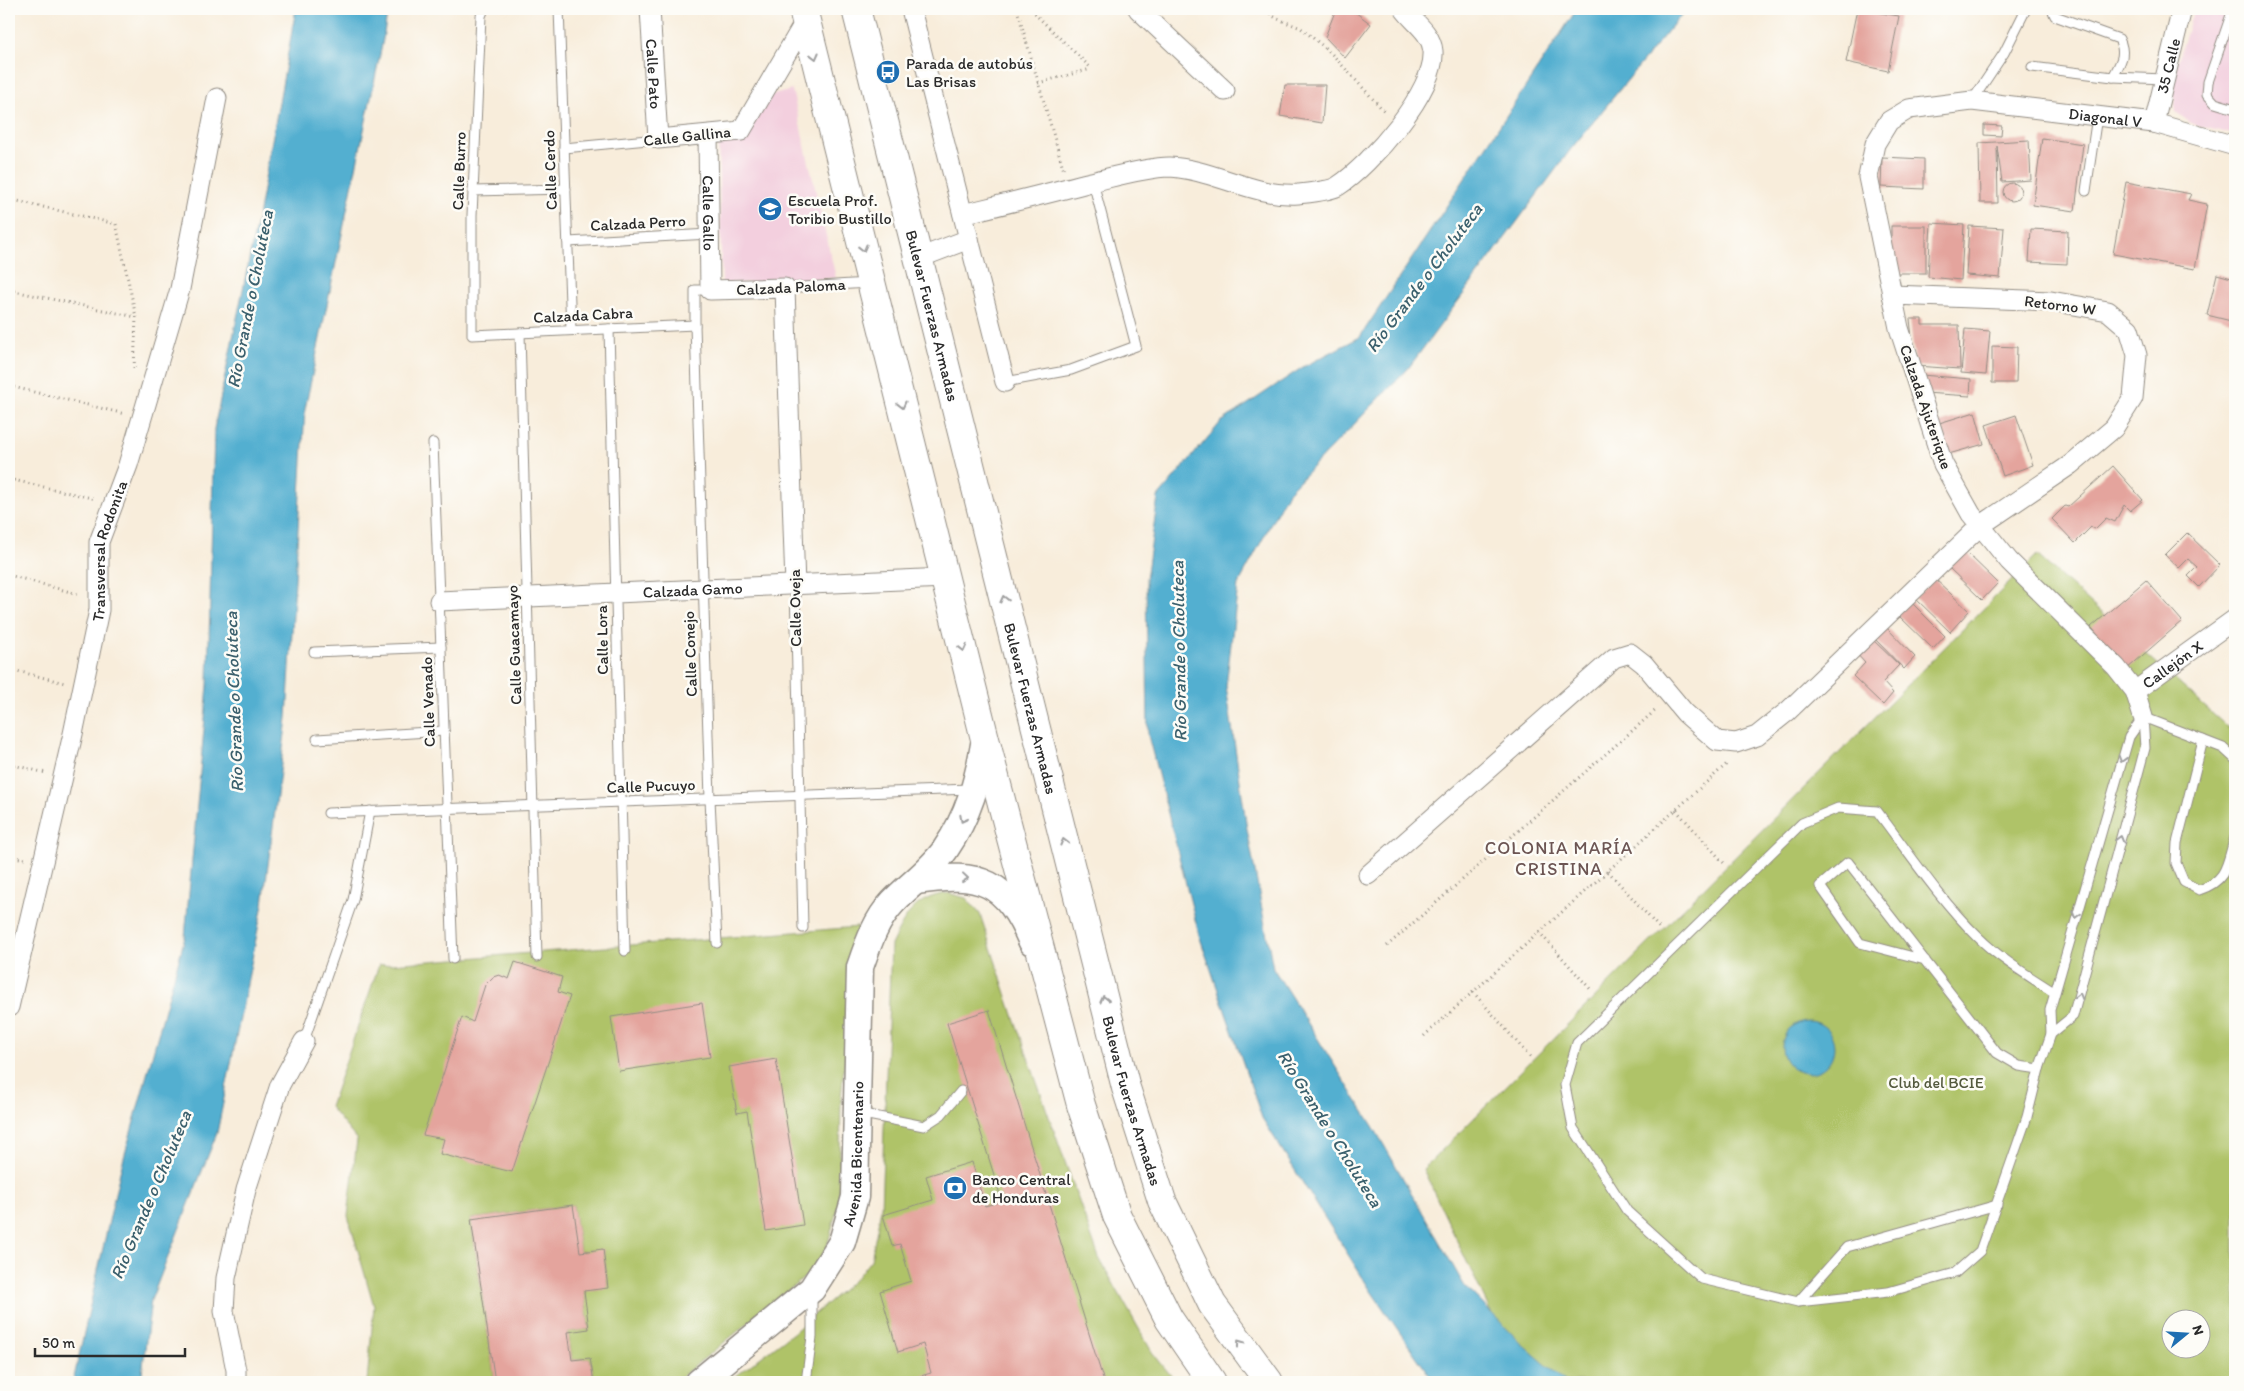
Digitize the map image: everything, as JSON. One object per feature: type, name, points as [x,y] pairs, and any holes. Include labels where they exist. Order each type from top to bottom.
[{"type":"highway","name":"Bulevar Fuerzas Armadas","points":[[856,9],[1126,1088],[1166,1209],[1212,1304],[1269,1382]]},
{"type":"highway","points":[[805,14],[985,739],[1044,970],[1081,1105],[1117,1216],[1169,1319],[1212,1382]]},
{"type":"street","name":"Calle Pato","points":[[650,9],[658,139]]},
{"type":"street","points":[[911,9],[1005,382]]},
{"type":"street","points":[[1138,9],[1225,91]]},
{"type":"street","points":[[963,214],[1122,175],[1169,167],[1212,176],[1255,190],[1296,194],[1336,188],[1370,161],[1399,127],[1416,99],[1432,65],[1433,51],[1430,37],[1404,9]]},
{"type":"street","name":"35 Calle","points":[[2154,123],[2182,9]]},
{"type":"street","name":"Calle Gallina","points":[[658,139],[741,130],[805,14]]},
{"type":"street","name":"Transversal Rodonita","points":[[9,1007],[63,777],[99,610],[99,542],[128,465],[180,289],[217,98]]},
{"type":"street","name":"Diagonal V","points":[[1972,101],[2154,123],[2235,146]]},
{"type":"street","name":"Calzada Ajuterique","points":[[1972,101],[1909,109],[1889,121],[1875,144],[1868,177],[1899,328],[1943,464],[1971,514],[2009,562],[2116,667],[2135,691],[2144,717]]},
{"type":"street","name":"Calle Gallo","points":[[708,135],[710,290]]},
{"type":"street","points":[[919,258],[969,239]]},
{"type":"street","name":"Calzada Paloma","points":[[710,290],[784,288]]},
{"type":"street","name":"Calle Oveja","points":[[784,288],[795,586]]},
{"type":"street","name":"Retorno W","points":[[1368,875],[1614,658],[1630,653],[1644,664],[1685,713],[1717,741],[1736,743],[1757,736],[1788,711],[1980,526],[2070,465],[2114,428],[2133,398],[2137,355],[2129,329],[2108,311],[2051,302],[1892,295]]},
{"type":"street","name":"Calzada Gamo","points":[[439,601],[945,578]]},
{"type":"street","name":"Callejón X","points":[[2135,691],[2235,619]]},
{"type":"street","name":"Avenida Bicentenario","points":[[699,1382],[812,1289],[842,1242],[855,1197],[860,967],[872,933],[892,902],[917,881],[944,851],[965,817],[976,788],[985,739]]},
{"type":"street","points":[[917,881],[948,876],[972,878],[993,888],[1011,903],[1023,922],[1044,970]]},
{"type":"street","points":[[236,1382],[236,1370],[224,1311],[226,1278],[246,1190],[280,1085],[304,1041]]},
{"type":"lane","name":"Calle Burro","points":[[472,335],[473,191],[481,16],[484,9]]},
{"type":"lane","name":"Calle Cerdo","points":[[559,9],[571,330]]},
{"type":"lane","points":[[1972,101],[2004,53],[2026,9]]},
{"type":"lane","points":[[2052,9],[2055,16],[2119,39],[2123,47],[2124,56],[2113,77]]},
{"type":"lane","points":[[2233,9],[2208,82],[2207,94],[2215,102],[2235,109]]},
{"type":"lane","points":[[2032,67],[2113,77],[2164,79]]},
{"type":"lane","points":[[2086,192],[2096,116]]},
{"type":"lane","name":"Calle Gallina","points":[[564,148],[658,139]]},
{"type":"lane","points":[[1005,382],[1071,370],[1136,346],[1093,182]]},
{"type":"lane","points":[[473,191],[566,189]]},
{"type":"lane","name":"Calzada Perro","points":[[568,242],[710,234]]},
{"type":"lane","name":"Calzada Paloma","points":[[784,288],[872,283]]},
{"type":"lane","name":"Calle Conejo","points":[[710,290],[695,290],[695,325],[710,798],[717,943]]},
{"type":"lane","name":"Calzada Cabra","points":[[472,335],[695,325]]},
{"type":"lane","name":"Calle Lora","points":[[609,329],[624,951]]},
{"type":"lane","name":"Calle Guacamayo","points":[[520,333],[537,957]]},
{"type":"lane","name":"Calle Venado","points":[[433,443],[453,959]]},
{"type":"lane","name":"Calle Oveja","points":[[795,586],[803,928]]},
{"type":"lane","points":[[314,652],[441,647]]},
{"type":"lane","points":[[2144,717],[2222,748],[2235,759]]},
{"type":"lane","points":[[2055,993],[2020,970],[1978,937],[1943,898],[1877,811],[1838,808],[1802,824],[1577,1042],[1565,1085],[1573,1128],[1627,1211],[1702,1279],[1798,1302],[1888,1292],[1955,1273],[1980,1251],[2027,1117],[2039,1069],[2051,1034],[2050,1010],[2055,993],[2129,737],[2144,717]]},
{"type":"lane","points":[[2051,1034],[2073,1016],[2145,748],[2144,717]]},
{"type":"lane","points":[[317,739],[444,731]]},
{"type":"lane","points":[[2203,740],[2177,843],[2176,863],[2184,882],[2198,890],[2209,887],[2222,877],[2235,837]]},
{"type":"lane","name":"Calle Pucuyo","points":[[328,813],[976,788]]},
{"type":"lane","points":[[304,1041],[353,900],[370,811]]},
{"type":"lane","points":[[1925,960],[1860,943],[1820,886],[1848,862],[1925,960],[1997,1053],[2019,1066],[2039,1069]]},
{"type":"lane","points":[[856,1112],[924,1126],[941,1115],[961,1091]]},
{"type":"lane","points":[[1798,1302],[1847,1247],[1997,1205]]},
{"type":"lane","points":[[806,1382],[812,1337],[812,1289]]},
{"type":"path","points":[[1016,9],[1069,188]]},
{"type":"path","points":[[1032,9],[1092,69],[1038,83]]},
{"type":"path","points":[[1261,9],[1278,19],[1301,28],[1330,52],[1399,127]]},
{"type":"path","points":[[9,199],[116,224],[136,318],[134,372]]},
{"type":"path","points":[[9,290],[136,318]]},
{"type":"path","points":[[9,386],[142,418]]},
{"type":"path","points":[[9,479],[113,503]]},
{"type":"path","points":[[9,575],[99,599]]},
{"type":"path","points":[[9,669],[83,688]]},
{"type":"path","points":[[1387,946],[1671,696]]},
{"type":"path","points":[[1424,1036],[1730,761]]},
{"type":"path","points":[[9,764],[63,777]]},
{"type":"path","points":[[1676,810],[1724,863]]},
{"type":"path","points":[[1608,871],[1660,928]]},
{"type":"path","points":[[1539,932],[1592,991]]},
{"type":"path","points":[[1473,992],[1530,1056]]},
{"type":"shaded area","points":[[2194,9],[2235,9],[2235,135],[2192,124],[2176,112],[2172,81]]},
{"type":"shaded area","name":"Escuela Prof. Toribio Bustillo","points":[[792,90],[836,278],[722,284],[718,140],[747,138],[765,97]]},
{"type":"green space","name":"Club del BCIE","points":[[2037,555],[2235,734],[2235,1382],[1541,1382],[1512,1357],[1423,1169]]},
{"type":"green space","points":[[948,893],[966,898],[980,914],[1012,1012],[1099,1258],[1152,1352],[1176,1382],[728,1382],[793,1333],[855,1279],[871,1260],[881,1209],[891,945],[906,918],[918,904],[926,899]]},
{"type":"green space","points":[[858,927],[841,1098],[839,1202],[827,1247],[809,1274],[675,1382],[594,1382],[590,1358],[572,1360],[568,1332],[589,1329],[584,1291],[608,1287],[603,1250],[580,1252],[573,1205],[471,1219],[495,1382],[367,1382],[374,1306],[348,1216],[357,1140],[330,1107],[379,965]]},
{"type":"water","name":"Río Grande o Choluteca","points":[[296,9],[388,9],[305,409],[287,718],[263,904],[217,1133],[151,1300],[141,1382],[73,1382],[120,1172],[185,937],[208,685],[214,429],[258,217]]},
{"type":"water","name":"Río Grande o Choluteca","points":[[1577,9],[1686,9],[1571,149],[1407,370],[1288,492],[1238,585],[1226,686],[1247,829],[1273,968],[1373,1126],[1464,1285],[1521,1343],[1566,1382],[1434,1382],[1371,1291],[1262,1118],[1199,935],[1148,735],[1146,579],[1158,497],[1221,422],[1303,367],[1360,337]]},
{"type":"water","points":[[1803,1021],[1813,1021],[1827,1028],[1834,1042],[1834,1052],[1827,1066],[1813,1073],[1803,1073],[1793,1069],[1786,1062],[1782,1052],[1782,1042],[1786,1032],[1793,1025]]},
{"type":"building","points":[[1336,9],[1351,9],[1371,24],[1345,58],[1325,37]]},
{"type":"building","points":[[1857,9],[1899,16],[1888,71],[1846,62]]},
{"type":"building","points":[[1285,85],[1325,85],[1322,123],[1280,116]]},
{"type":"building","points":[[1984,125],[2002,126],[2001,136],[1984,135]]},
{"type":"building","points":[[2042,138],[2083,144],[2075,211],[2033,205]]},
{"type":"building","points":[[2029,140],[2031,180],[2002,182],[1997,146],[1998,203],[1980,203],[1979,143]]},
{"type":"building","points":[[1882,157],[1924,159],[1924,189],[1881,187]]},
{"type":"building","points":[[2126,182],[2191,194],[2188,200],[2207,204],[2195,269],[2113,254]]},
{"type":"building","points":[[2012,183],[2018,186],[2021,192],[2018,198],[2012,201],[2006,198],[2003,192],[2006,186]]},
{"type":"building","points":[[1931,223],[1964,225],[1961,280],[1928,277]]},
{"type":"building","points":[[1891,226],[1926,226],[1926,273],[1891,273]]},
{"type":"building","points":[[1969,226],[2004,228],[2000,278],[1966,275]]},
{"type":"building","points":[[2031,229],[2068,231],[2067,264],[2029,262]]},
{"type":"building","points":[[2217,274],[2235,279],[2235,322],[2207,315]]},
{"type":"building","points":[[1910,319],[1922,319],[1922,325],[1959,325],[1960,369],[1915,366]]},
{"type":"building","points":[[1965,329],[1990,331],[1986,375],[1961,373]]},
{"type":"building","points":[[1992,346],[2017,347],[2016,383],[1992,383]]},
{"type":"building","points":[[1921,375],[1971,379],[1970,396],[1925,393]]},
{"type":"building","points":[[1975,412],[1984,444],[1945,455],[1936,424]]},
{"type":"building","points":[[2016,415],[2033,465],[2003,476],[1986,425]]},
{"type":"building","points":[[2113,466],[2143,500],[2130,511],[2124,505],[2115,522],[2106,518],[2095,529],[2091,527],[2075,543],[2052,519]]},
{"type":"building","points":[[2187,533],[2220,565],[2199,587],[2188,576],[2197,567],[2188,559],[2179,568],[2165,555]]},
{"type":"building","points":[[1963,549],[1998,583],[1982,600],[1947,566]]},
{"type":"building","points":[[1934,578],[1969,611],[1950,632],[1915,598]]},
{"type":"building","points":[[2146,580],[2182,621],[2127,669],[2091,627]]},
{"type":"building","points":[[1910,601],[1945,636],[1933,649],[1897,614]]},
{"type":"building","points":[[1886,627],[1915,657],[1904,669],[1874,638]]},
{"type":"building","points":[[1871,638],[1899,665],[1883,682],[1893,693],[1883,705],[1853,676],[1865,663],[1856,653]]},
{"type":"building","points":[[515,962],[562,977],[558,992],[570,996],[512,1172],[440,1154],[444,1139],[423,1135],[462,1017],[473,1022],[485,985],[493,977],[499,975],[509,979]]},
{"type":"building","points":[[702,1003],[710,1057],[619,1071],[611,1017]]},
{"type":"building","name":"Banco Central de Honduras","points":[[989,1010],[1104,1382],[911,1382],[910,1379],[931,1373],[923,1344],[898,1352],[880,1291],[911,1281],[900,1244],[892,1246],[883,1215],[933,1200],[926,1176],[972,1162],[985,1206],[1002,1201],[947,1023]]},
{"type":"building","points":[[776,1059],[803,1225],[766,1231],[747,1111],[737,1113],[729,1067]]},
{"type":"building","points":[[573,1205],[580,1252],[603,1249],[608,1288],[584,1291],[589,1329],[568,1332],[572,1360],[590,1358],[594,1382],[495,1382],[471,1219]]},
{"type":"place","name":"Parada de autobús Las Brisas","points":[[888,72]]},
{"type":"place","name":"Escuela Prof. Toribio Bustillo","points":[[770,209]]},
{"type":"place","name":"Banco Central de Honduras","points":[[955,1188]]},
{"type":"district","name":"COLONIA MARÍA CRISTINA","points":[[1559,858]]}]
